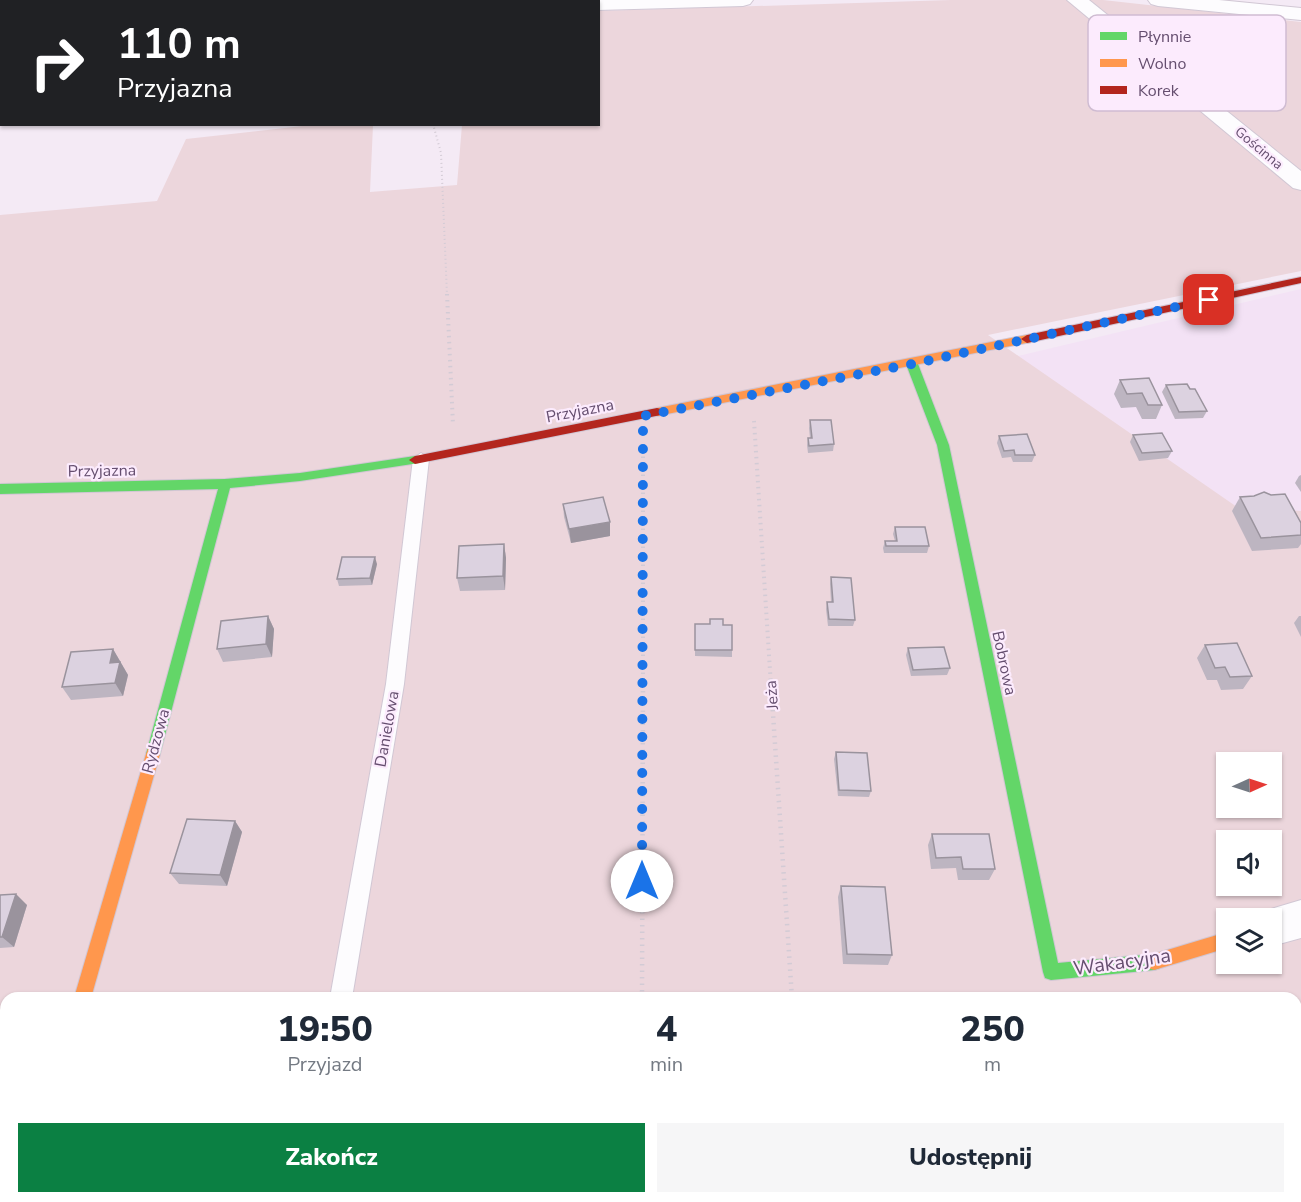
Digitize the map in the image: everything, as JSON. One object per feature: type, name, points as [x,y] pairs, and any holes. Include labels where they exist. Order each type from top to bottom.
[{"type":"street","points":[[600,4],[743,0]]},
{"type":"street","name":"Gościnna","points":[[1077,0],[1096,15]]},
{"type":"street","points":[[1158,0],[1233,4],[1301,14]]},
{"type":"street","name":"Gościnna","points":[[1216,111],[1301,183]]},
{"type":"street","name":"Przyjazna","points":[[1,491],[225,484],[300,477],[454,454],[752,393],[912,364],[1301,280]]},
{"type":"street","name":"Bobrowa","points":[[912,364],[942,445],[1051,972]]},
{"type":"street","name":"Rydzowa","points":[[84,992],[131,835],[225,484]]},
{"type":"street","points":[[1282,924],[1301,919]]},
{"type":"street","name":"Wakacyjna","points":[[1051,972],[1150,963],[1216,943]]},
{"type":"lane","name":"Danielowa","points":[[342,992],[395,684],[421,459]]},
{"type":"path","points":[[434,126],[441,153],[454,454]]},
{"type":"path","name":"Jeża","points":[[752,393],[792,992]]},
{"type":"path","points":[[642,992],[643,416]]},
{"type":"shaded area","points":[[951,0],[1103,0],[1238,15],[1088,15],[1088,111],[1286,111],[1286,20],[1301,22],[1301,271],[988,335],[1237,507],[1301,511],[1301,992],[0,992],[0,215],[157,201],[186,139],[302,126],[373,126],[370,192],[457,185],[462,126],[600,126],[600,11]]},
{"type":"shaded area","points":[[1301,289],[1301,899],[1266,908],[1222,908],[942,374]]},
{"type":"building","points":[[1149,378],[1162,405],[1148,405],[1142,393],[1127,394],[1120,380]]},
{"type":"building","points":[[1187,384],[1190,389],[1195,389],[1207,411],[1179,412],[1166,385]]},
{"type":"building","points":[[810,420],[831,420],[834,444],[809,446],[808,438],[812,438]]},
{"type":"building","points":[[1162,433],[1172,451],[1142,453],[1133,435]]},
{"type":"building","points":[[1027,434],[1035,455],[1015,455],[1014,450],[1004,451],[999,436]]},
{"type":"building","points":[[1264,492],[1271,495],[1285,494],[1301,523],[1301,535],[1261,538],[1240,497],[1254,496]]},
{"type":"building","points":[[603,497],[610,522],[569,529],[563,504]]},
{"type":"building","points":[[895,527],[925,527],[929,546],[886,546],[885,541],[897,541]]},
{"type":"building","points":[[504,544],[503,576],[457,578],[459,546]]},
{"type":"building","points":[[342,557],[375,557],[370,578],[337,579]]},
{"type":"building","points":[[831,577],[851,578],[855,620],[829,619],[827,602],[833,602]]},
{"type":"building","points":[[268,616],[266,644],[217,649],[221,621]]},
{"type":"building","points":[[710,619],[723,619],[723,625],[732,625],[732,650],[695,650],[695,624],[710,624]]},
{"type":"building","points":[[1237,643],[1252,676],[1230,677],[1225,667],[1215,668],[1205,645]]},
{"type":"building","points":[[944,647],[950,668],[913,670],[908,648]]},
{"type":"building","points":[[113,649],[110,663],[120,662],[115,683],[62,687],[71,652]]},
{"type":"building","points":[[836,752],[867,753],[871,791],[839,790]]},
{"type":"building","points":[[187,819],[235,821],[220,875],[170,873]]},
{"type":"building","points":[[932,834],[989,834],[995,869],[963,869],[961,857],[936,858]]},
{"type":"building","points":[[841,886],[885,887],[892,955],[847,954]]},
{"type":"building","points":[[16,894],[2,937],[0,937],[0,895]]},
{"type":"traffic: fast","points":[[912,364],[943,445],[1051,972],[1154,962]]},
{"type":"traffic: fast","points":[[0,489],[225,484],[300,477],[415,460]]},
{"type":"traffic: fast","points":[[153,754],[225,484]]},
{"type":"traffic: slow","points":[[657,412],[1027,339]]},
{"type":"traffic: slow","points":[[84,992],[153,754]]},
{"type":"traffic: slow","points":[[1154,962],[1216,943]]},
{"type":"traffic: jam","points":[[1027,339],[1301,280]]},
{"type":"traffic: jam","points":[[415,460],[657,412]]},
{"type":"route","points":[[642,881],[643,416],[752,393],[912,364],[1209,300]]}]
